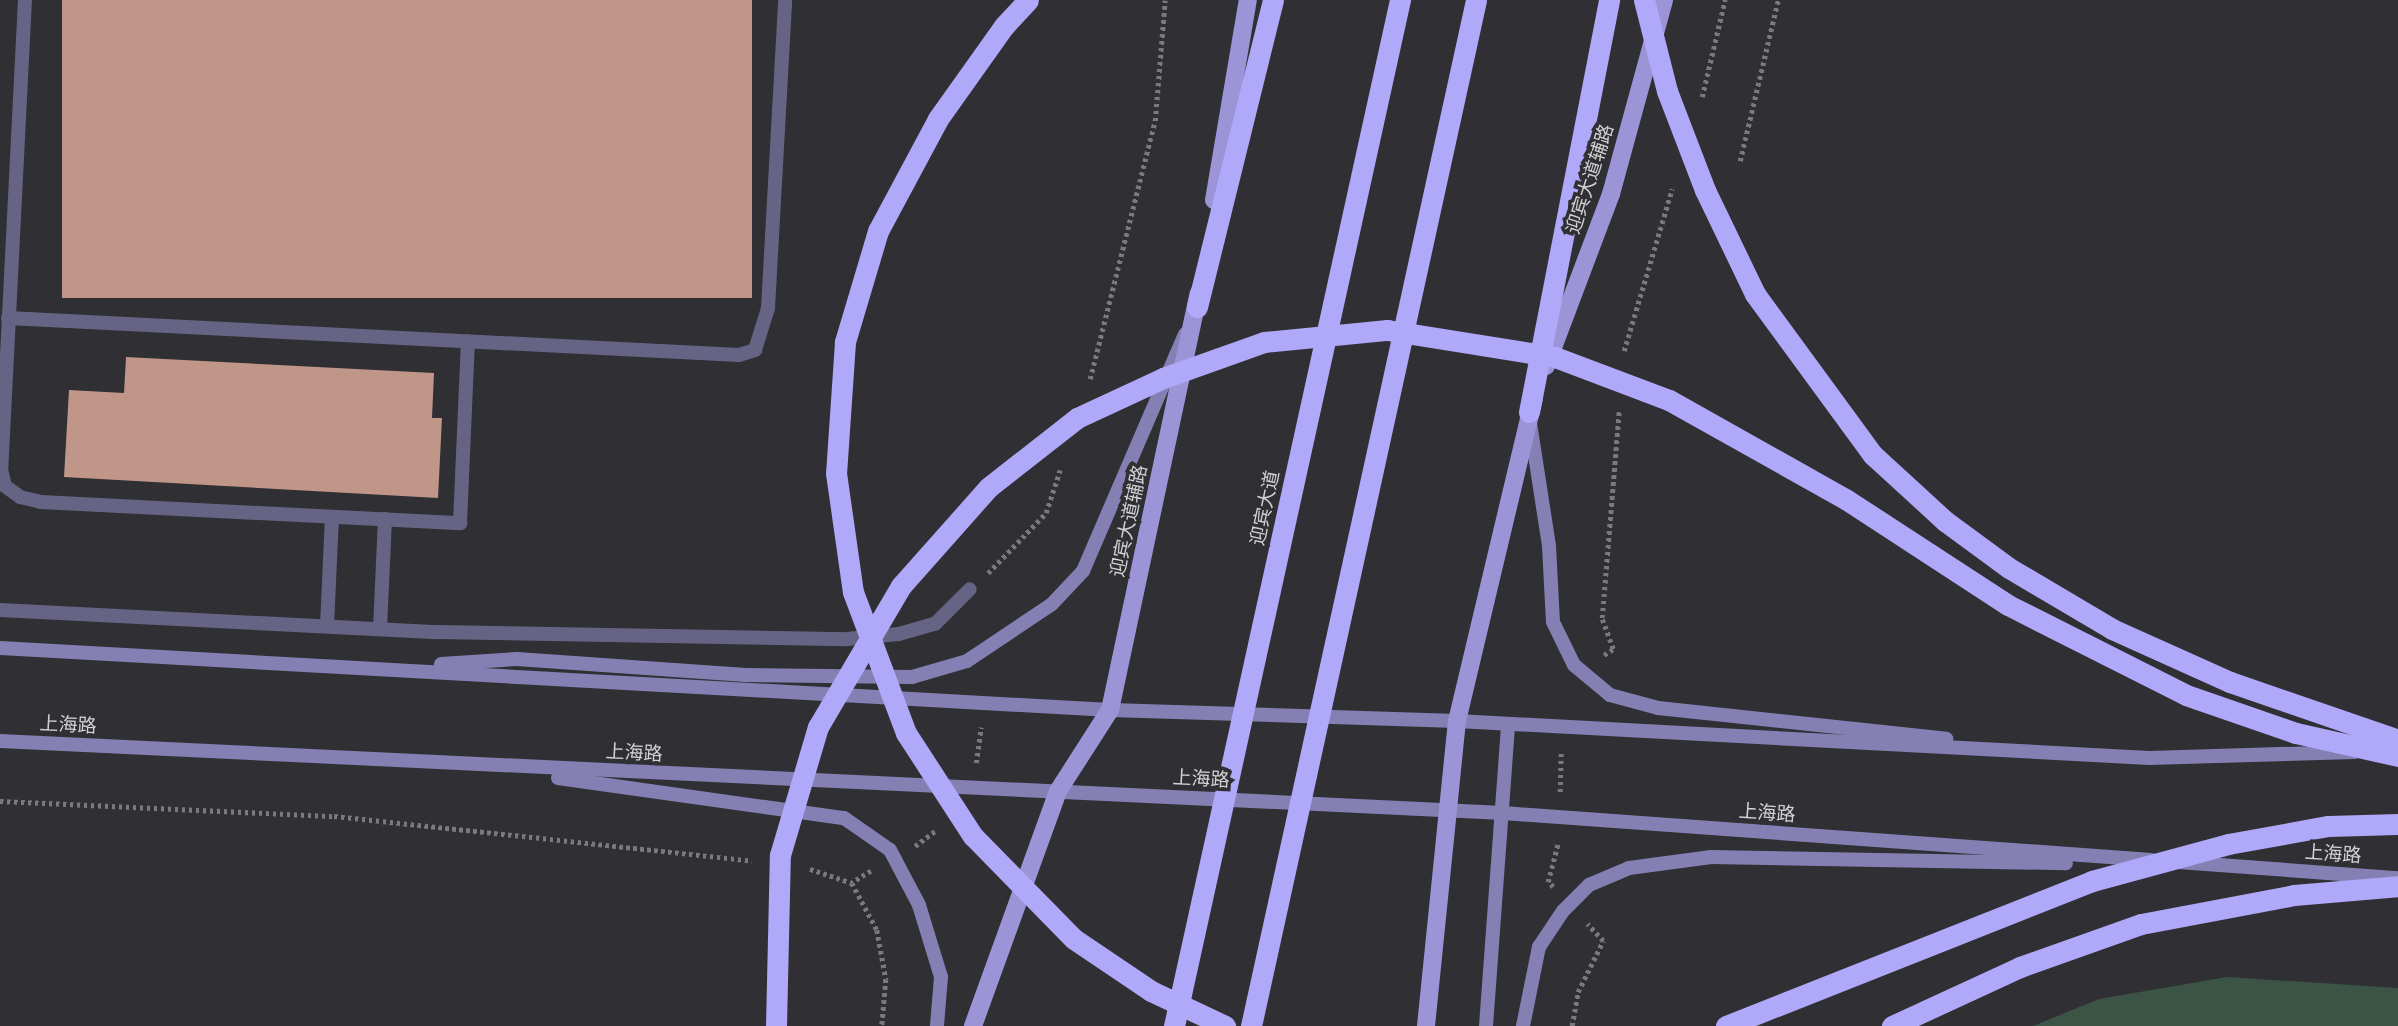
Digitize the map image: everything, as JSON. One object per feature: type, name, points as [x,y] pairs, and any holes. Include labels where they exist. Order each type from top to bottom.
[{"type":"highway","points":[[1028,0],[1004,26],[938,119],[874,243],[845,342],[836,473],[853,592],[906,733],[973,836],[1074,939],[1151,991],[1225,1026]]},
{"type":"highway","points":[[1197,307],[1273,0]]},
{"type":"highway","name":"迎宾大道","points":[[1174,1026],[1400,0]]},
{"type":"highway","points":[[1251,1026],[1476,0]]},
{"type":"highway","points":[[1529,412],[1609,0]]},
{"type":"highway","points":[[1644,0],[1667,91],[1705,190],[1755,294],[1873,454],[1945,521],[2009,568],[2112,629],[2230,682],[2398,740]]},
{"type":"highway","points":[[776,1026],[784,842],[818,727],[901,586],[989,487],[1077,418],[1163,378],[1264,342],[1387,330],[1555,357],[1669,400],[1847,500],[2008,605],[2186,695],[2296,733],[2398,753]]},
{"type":"highway","points":[[1726,1026],[2092,881],[2228,844],[2328,827],[2398,824]]},
{"type":"highway","points":[[1892,1026],[2020,967],[2141,924],[2294,895],[2398,886]]},
{"type":"main road","name":"迎宾大道辅路","points":[[973,1026],[1058,792],[1110,710],[1197,307],[1248,0]]},
{"type":"main road","name":"迎宾大道辅路","points":[[1426,1026],[1451,811],[1457,721],[1529,412],[1611,194],[1664,0]]},
{"type":"main road","points":[[379,668],[517,659],[745,675],[912,677],[967,661],[1052,604],[1083,570],[1197,307]]},
{"type":"main road","points":[[1529,412],[1549,546],[1553,622],[1581,670],[1611,695],[1658,708],[2149,758]]},
{"type":"main road","points":[[0,648],[989,704],[1457,721],[2149,758],[2398,753]]},
{"type":"main road","points":[[1486,1026],[1508,725]]},
{"type":"main road","name":"上海路","points":[[0,741],[1558,816],[2398,878]]},
{"type":"main road","points":[[375,760],[640,786],[844,818],[894,858],[919,905],[941,977],[937,1026]]},
{"type":"main road","points":[[1522,1026],[1539,947],[1569,905],[1589,885],[1629,868],[1711,857],[2219,865]]},
{"type":"lane","points":[[25,0],[1,469],[5,486],[20,497],[41,502],[460,523],[468,341]]},
{"type":"lane","points":[[8,318],[739,355],[755,350],[768,308],[785,0]]},
{"type":"lane","points":[[327,626],[332,517]]},
{"type":"lane","points":[[380,629],[385,519]]},
{"type":"lane","points":[[0,610],[380,629],[847,639],[899,634],[935,624],[970,589]]},
{"type":"path","points":[[1085,394],[1155,121],[1165,0]]},
{"type":"path","points":[[1700,102],[1725,0]]},
{"type":"path","points":[[1740,161],[1778,0]]},
{"type":"path","points":[[1623,362],[1626,335],[1675,179]]},
{"type":"path","points":[[1581,670],[1612,649],[1602,618],[1620,402]]},
{"type":"path","points":[[970,589],[1046,513],[1063,460]]},
{"type":"path","points":[[852,883],[931,837],[976,763],[982,722],[989,704]]},
{"type":"path","points":[[1563,728],[1557,851],[1548,882],[1603,941],[1578,992],[1572,1026]]},
{"type":"path","points":[[0,801],[334,816],[765,863]]},
{"type":"path","points":[[802,868],[852,883],[877,930],[886,979],[882,1026]]},
{"type":"green space","points":[[2227,977],[2398,988],[2398,1026],[2033,1026],[2099,999]]},
{"type":"building","points":[[62,0],[752,0],[752,298],[62,298]]},
{"type":"building","points":[[126,357],[434,373],[432,418],[442,418],[438,498],[64,477],[69,390],[124,393]]}]
